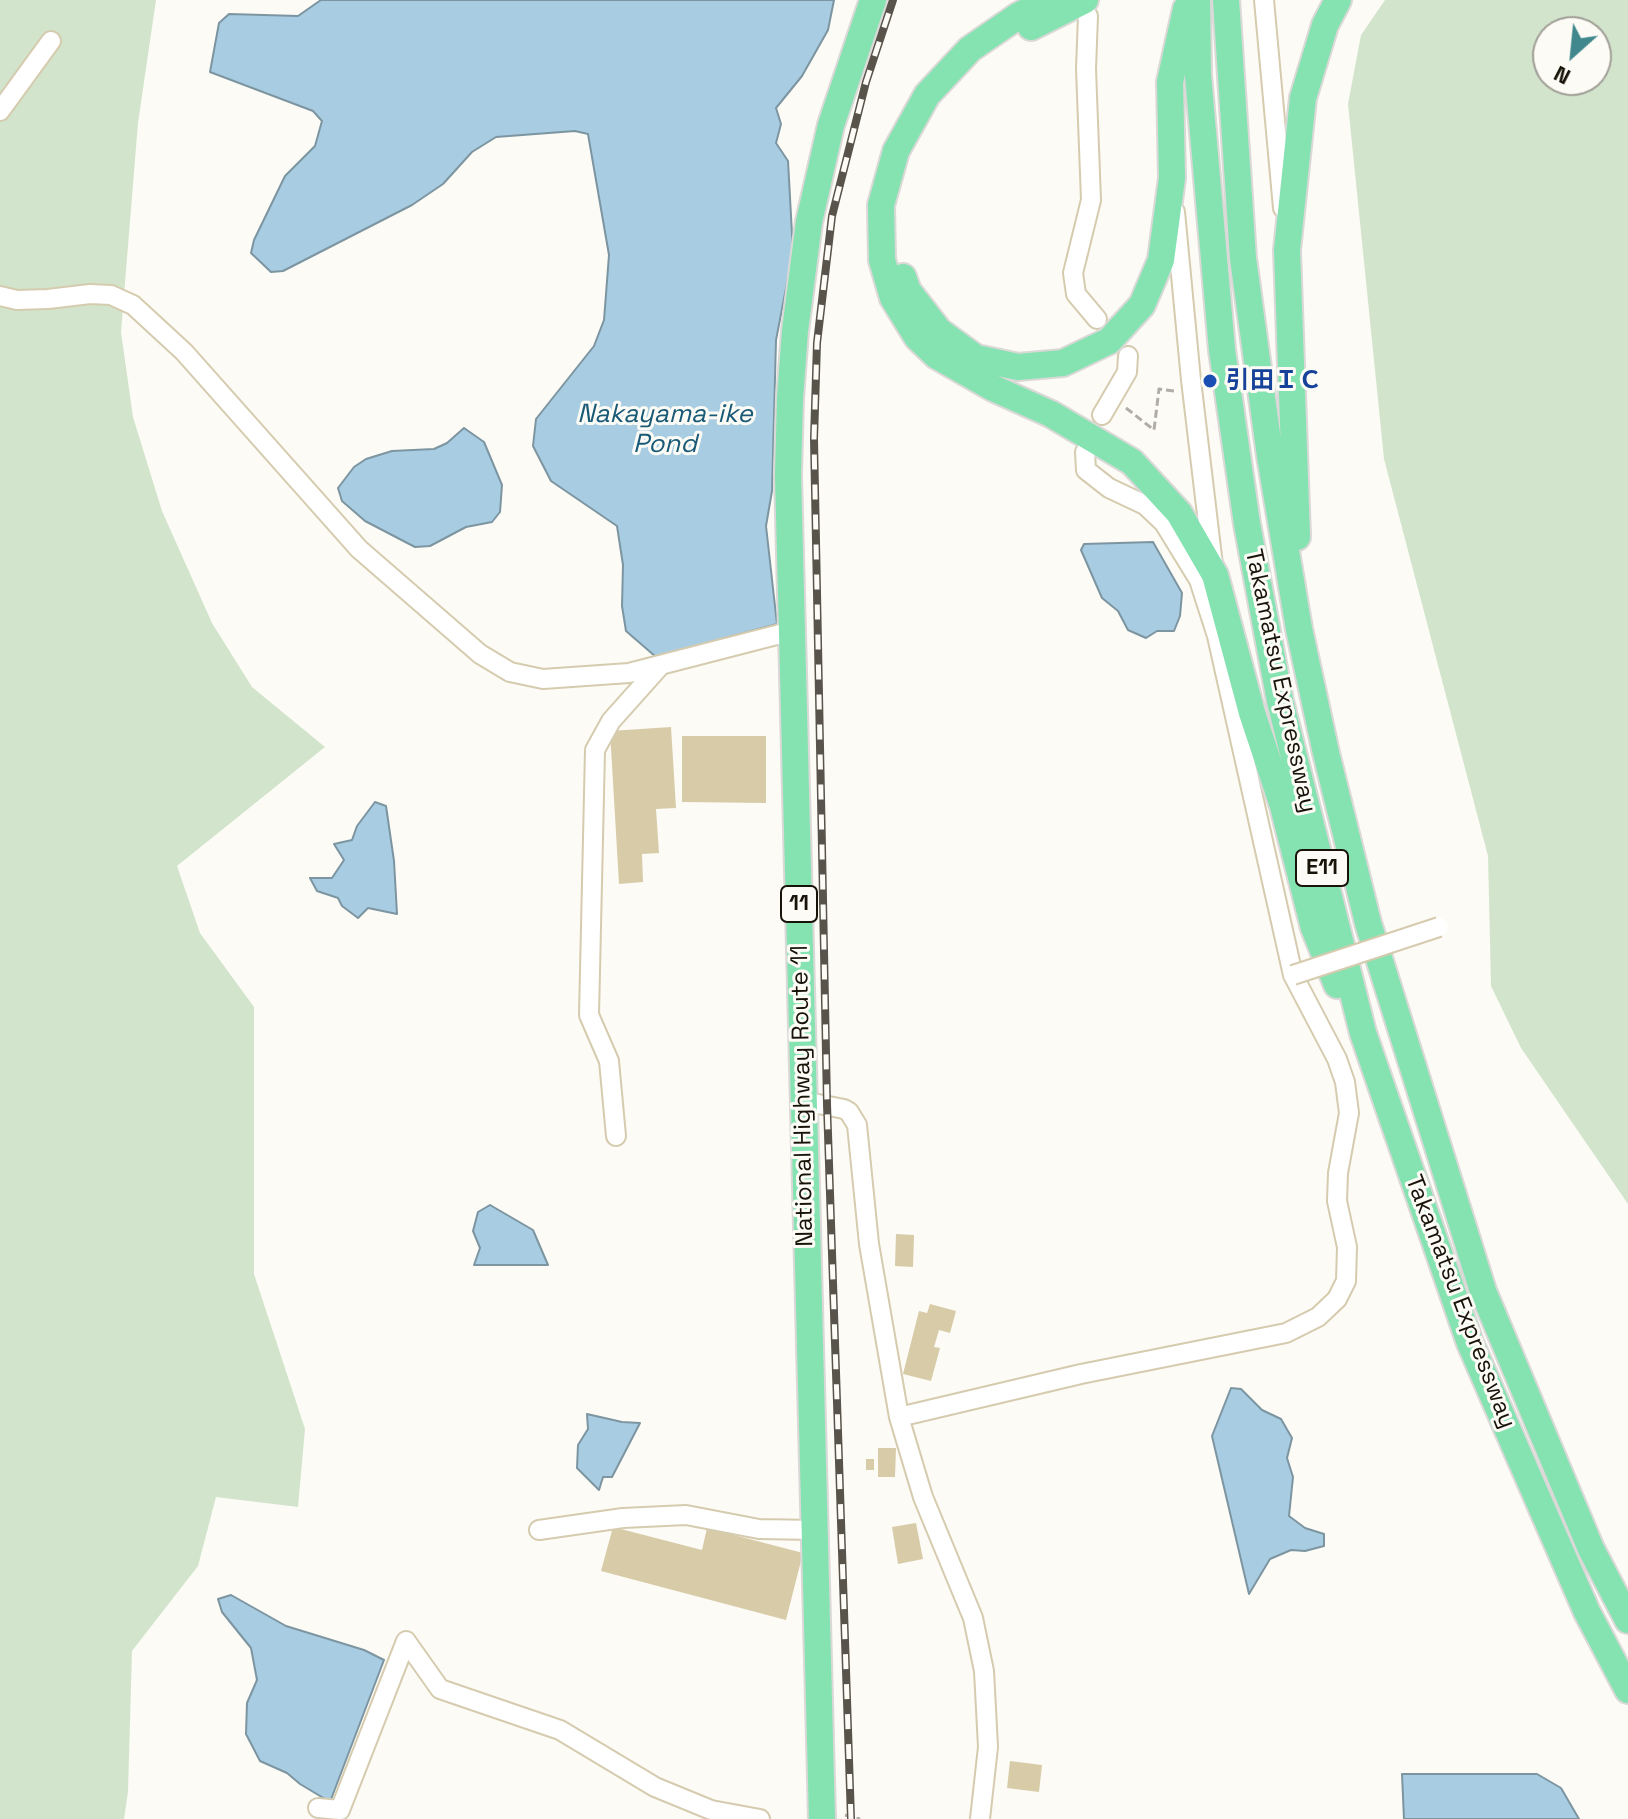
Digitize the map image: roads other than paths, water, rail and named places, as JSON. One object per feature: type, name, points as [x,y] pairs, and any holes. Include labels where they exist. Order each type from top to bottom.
[{"type":"highway","name":"National Highway Route 11","points":[[822,1819],[788,475],[790,398],[809,222],[831,125],[873,0]]},
{"type":"highway","points":[[1048,0],[1018,16],[970,49],[927,95],[896,151],[881,205],[882,260],[893,298],[917,337],[937,356],[993,388],[1051,414],[1132,462],[1179,513],[1215,575],[1252,713],[1283,806],[1314,928],[1396,1129]]},
{"type":"highway","points":[[1086,8],[1028,28],[980,63],[939,106],[910,158],[896,209],[897,256],[908,291],[939,331],[976,358],[1018,367],[1063,363],[1109,341],[1142,305],[1161,260],[1172,178],[1170,82],[1188,0]]},
{"type":"highway","name":"Takamatsu Expressway","points":[[1197,0],[1198,75],[1222,350],[1250,539],[1287,731],[1363,1033],[1470,1343],[1587,1612],[1628,1690]]},
{"type":"highway","name":"Takamatsu Expressway","points":[[1226,0],[1243,258],[1270,456],[1299,629],[1368,923],[1483,1291],[1591,1549],[1628,1620]]},
{"type":"highway","points":[[1299,629],[1287,250],[1303,98],[1325,25],[1338,0]]},
{"type":"street","points":[[1264,0],[1287,250]]},
{"type":"street","points":[[1086,8],[1091,200],[1073,273],[1076,294],[1097,319]]},
{"type":"street","points":[[0,111],[51,41]]},
{"type":"street","points":[[1172,178],[1191,380],[1215,575]]},
{"type":"street","points":[[0,296],[17,300],[100,294],[111,295],[133,305],[184,352],[359,549],[480,654],[510,672],[543,679],[629,673],[792,631]]},
{"type":"street","points":[[1102,415],[1127,372],[1128,356]]},
{"type":"street","points":[[899,1417],[1081,1374],[1286,1333],[1318,1317],[1337,1299],[1346,1281],[1347,1247],[1337,1201],[1338,1173],[1349,1113],[1345,1082],[1337,1059],[1293,975],[1217,636],[1199,580],[1164,523],[1145,505],[1109,488],[1086,470],[1085,452]]},
{"type":"street","points":[[616,1136],[609,1061],[589,1015],[595,750],[611,721],[661,665]]},
{"type":"street","points":[[1293,975],[1439,927]]},
{"type":"street","points":[[803,1101],[844,1109],[857,1125],[869,1244],[899,1417],[923,1497],[973,1618],[984,1671],[988,1747],[980,1819]]},
{"type":"street","points":[[539,1530],[623,1518],[686,1515],[759,1529],[815,1530]]},
{"type":"street","points":[[318,1808],[340,1810],[406,1641],[440,1689],[560,1730],[655,1787],[711,1810],[760,1819]]},
{"type":"water","name":"Nakayama-ike Pond","points":[[321,0],[834,0],[828,30],[802,76],[776,108],[781,124],[776,143],[788,161],[793,252],[776,340],[772,491],[766,526],[777,624],[656,657],[626,631],[622,606],[623,565],[617,526],[551,481],[533,446],[536,419],[594,346],[604,320],[609,255],[588,134],[575,131],[496,137],[472,152],[443,184],[412,205],[283,271],[271,272],[251,253],[254,240],[285,176],[315,146],[322,121],[313,111],[210,72],[219,23],[229,14],[298,16]]},
{"type":"water","points":[[464,428],[484,442],[502,485],[500,512],[492,522],[466,527],[430,546],[415,547],[365,521],[342,501],[338,488],[354,467],[366,459],[392,451],[434,449],[447,443]]},
{"type":"water","points":[[1153,542],[1182,593],[1180,616],[1174,631],[1157,631],[1146,638],[1128,630],[1118,611],[1102,598],[1081,550],[1084,544]]},
{"type":"water","points":[[375,802],[386,806],[397,914],[368,908],[358,918],[342,906],[338,898],[317,891],[310,878],[332,878],[344,860],[334,844],[352,840],[357,826]]},
{"type":"water","points":[[490,1205],[533,1230],[548,1265],[474,1265],[480,1248],[473,1231],[478,1212]]},
{"type":"water","points":[[1231,1388],[1241,1389],[1262,1410],[1281,1419],[1292,1438],[1287,1458],[1293,1477],[1289,1516],[1305,1528],[1324,1534],[1324,1546],[1305,1551],[1291,1550],[1270,1559],[1249,1594],[1212,1436]]},
{"type":"water","points":[[587,1414],[640,1423],[612,1477],[603,1477],[599,1490],[577,1468],[578,1445],[588,1429]]},
{"type":"water","points":[[231,1595],[286,1626],[364,1650],[384,1660],[330,1802],[287,1773],[260,1761],[246,1734],[247,1703],[257,1680],[251,1648],[222,1612],[218,1599]]},
{"type":"water","points":[[1402,1774],[1537,1774],[1561,1788],[1579,1819],[1404,1819]]},
{"type":"railway","points":[[851,1819],[827,1104],[814,439],[817,343],[832,216],[866,82],[893,0]]},
{"type":"place","name":"引田ＩＣ","points":[[1210,381]]}]
